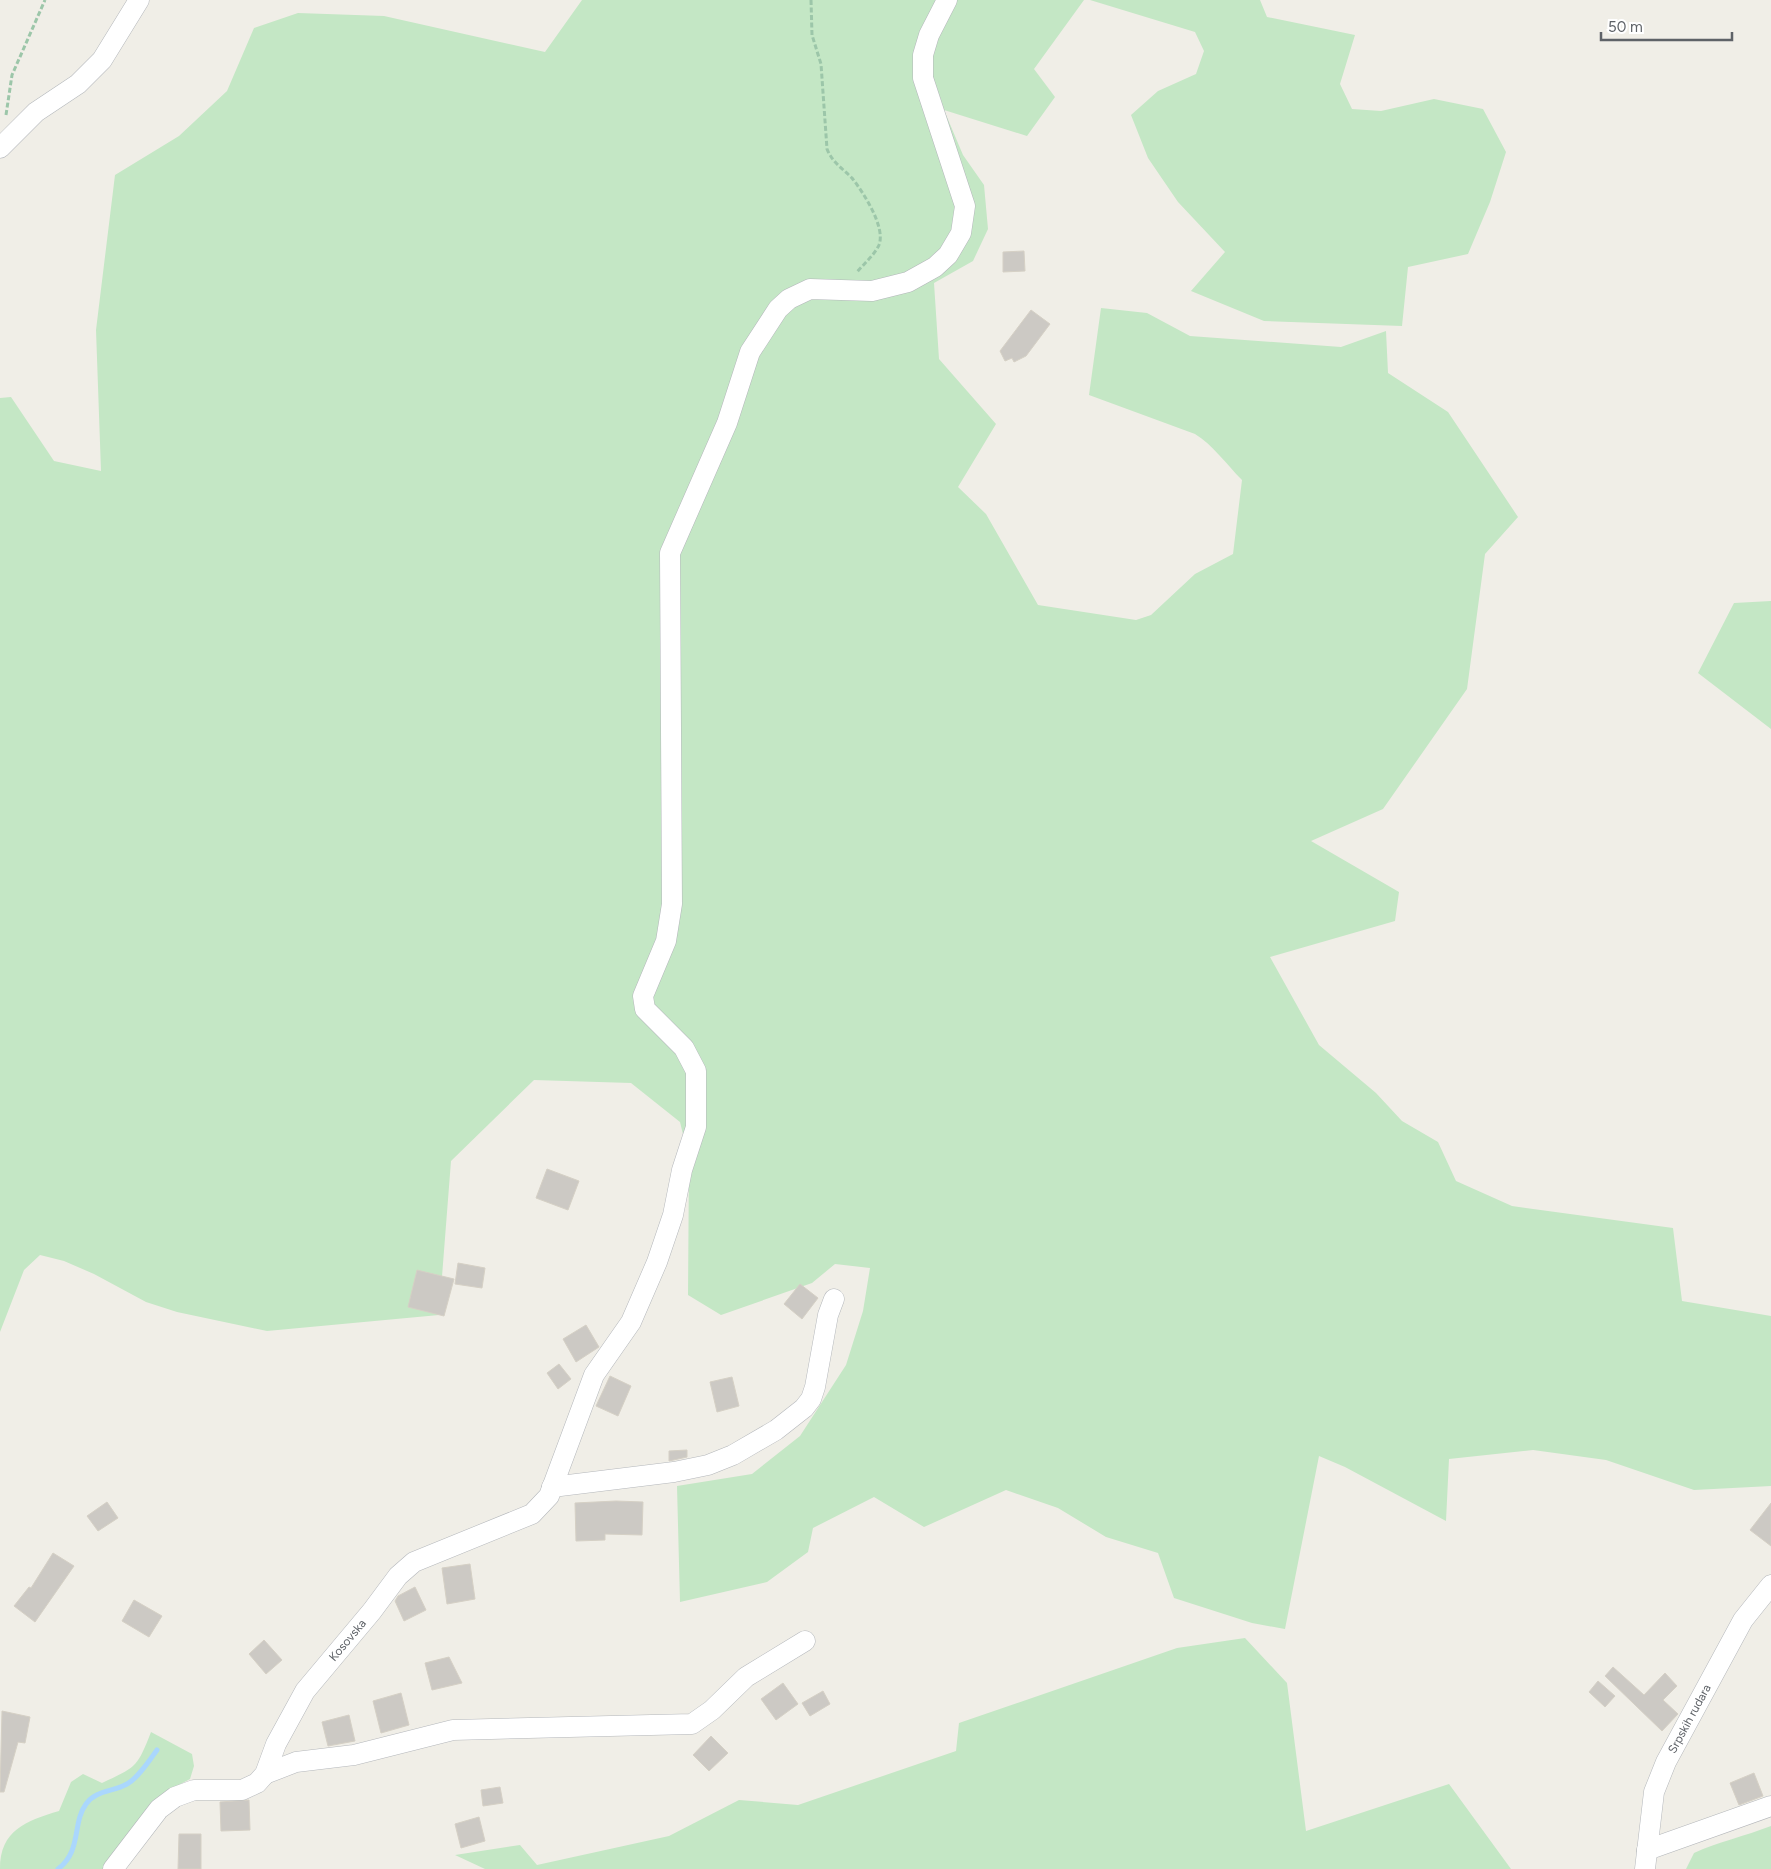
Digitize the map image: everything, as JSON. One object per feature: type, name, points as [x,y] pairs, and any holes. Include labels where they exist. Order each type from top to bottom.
[{"type":"street","points":[[0,148],[36,112],[78,84],[102,60],[139,0]]},
{"type":"street","name":"Kosovska","points":[[264,1774],[276,1744],[305,1691],[372,1612],[398,1576],[414,1562],[532,1514],[543,1505],[552,1487],[594,1375],[631,1322],[657,1262],[673,1215],[682,1170],[696,1127],[696,1071],[684,1048],[645,1009],[643,996],[666,941],[672,904],[670,553],[727,423],[745,364],[754,345],[778,309],[789,299],[810,289],[872,291],[908,282],[935,267],[948,255],[961,233],[965,206],[923,78],[923,55],[929,35],[947,0]]},
{"type":"street","points":[[552,1487],[674,1472],[708,1465],[733,1455],[776,1430],[804,1408],[811,1399],[815,1387],[828,1316],[834,1299]]},
{"type":"street","name":"Srpskih rudara","points":[[1646,1859],[1654,1792],[1666,1762],[1743,1620],[1771,1585]]},
{"type":"street","points":[[113,1869],[159,1809],[175,1797],[194,1790],[242,1790],[257,1783],[264,1774],[296,1762],[354,1755],[453,1730],[692,1724],[712,1710],[746,1678],[805,1641]]},
{"type":"street","points":[[1646,1859],[1771,1806]]},
{"type":"path","points":[[0,148],[12,75],[44,0]]},
{"type":"path","points":[[810,0],[812,35],[821,64],[827,149],[831,159],[852,179],[878,220],[881,231],[878,247],[840,290]]},
{"type":"green space","points":[[582,0],[1084,0],[1034,69],[1055,97],[1027,136],[944,110],[963,155],[984,185],[988,229],[973,261],[934,283],[939,359],[996,424],[958,487],[986,514],[1038,605],[1136,620],[1151,615],[1195,574],[1233,554],[1242,480],[1214,449],[1195,434],[1089,395],[1101,308],[1147,313],[1190,336],[1341,347],[1386,331],[1388,373],[1448,412],[1518,517],[1485,554],[1467,689],[1383,809],[1311,841],[1399,892],[1395,921],[1270,957],[1319,1045],[1376,1093],[1402,1121],[1438,1142],[1456,1181],[1512,1206],[1673,1228],[1682,1301],[1771,1316],[1771,1486],[1694,1490],[1606,1460],[1533,1450],[1449,1459],[1446,1521],[1345,1467],[1319,1456],[1285,1629],[1252,1623],[1174,1598],[1158,1553],[1106,1537],[1058,1508],[1006,1490],[924,1527],[874,1497],[813,1528],[808,1552],[767,1582],[680,1602],[677,1486],[752,1474],[800,1436],[846,1365],[863,1311],[870,1268],[835,1264],[812,1283],[721,1315],[688,1295],[689,1159],[680,1122],[631,1083],[534,1080],[451,1161],[439,1315],[267,1331],[177,1312],[146,1302],[94,1274],[64,1261],[40,1255],[24,1270],[0,1332],[0,398],[11,397],[54,461],[101,471],[96,330],[115,175],[179,136],[227,91],[254,28],[298,13],[384,16],[545,52]]},
{"type":"green space","points":[[1090,0],[1260,0],[1267,17],[1355,35],[1340,84],[1352,109],[1381,111],[1434,99],[1483,109],[1506,152],[1490,202],[1468,254],[1408,267],[1402,326],[1264,321],[1191,291],[1225,252],[1178,202],[1148,158],[1131,115],[1158,91],[1196,74],[1204,51],[1195,32]]},
{"type":"green space","points":[[1771,601],[1771,729],[1698,673],[1734,603]]},
{"type":"green space","points":[[1245,1638],[1287,1683],[1306,1831],[1449,1784],[1511,1869],[485,1869],[455,1855],[520,1845],[537,1865],[669,1836],[739,1800],[798,1805],[956,1751],[959,1723],[1177,1648]]},
{"type":"green space","points":[[151,1732],[192,1754],[194,1766],[190,1779],[171,1789],[104,1869],[0,1869],[1,1856],[5,1845],[17,1829],[26,1823],[59,1811],[71,1782],[83,1774],[102,1783],[129,1769],[138,1760]]},
{"type":"green space","points":[[1771,1826],[1771,1869],[1686,1869],[1694,1853]]},
{"type":"building","points":[[1024,251],[1025,271],[1003,272],[1003,252]]},
{"type":"building","points":[[1031,310],[1050,324],[1026,356],[1014,362],[1012,358],[1005,361],[1000,351]]},
{"type":"building","points":[[547,1169],[579,1181],[568,1210],[536,1198]]},
{"type":"building","points":[[458,1263],[485,1268],[482,1288],[455,1284]]},
{"type":"building","points":[[417,1270],[454,1279],[444,1316],[408,1307]]},
{"type":"building","points":[[800,1284],[818,1298],[802,1319],[784,1304]]},
{"type":"building","points":[[586,1325],[599,1347],[576,1362],[563,1339]]},
{"type":"building","points":[[559,1364],[571,1379],[558,1389],[547,1373]]},
{"type":"building","points":[[610,1376],[631,1386],[618,1416],[596,1406]]},
{"type":"building","points":[[732,1377],[739,1406],[717,1412],[710,1382]]},
{"type":"building","points":[[687,1450],[687,1457],[669,1461],[669,1451]]},
{"type":"building","points":[[107,1502],[118,1518],[98,1531],[87,1516]]},
{"type":"building","points":[[643,1502],[642,1535],[605,1534],[605,1540],[576,1541],[575,1503]]},
{"type":"building","points":[[1771,1503],[1771,1546],[1750,1530]]},
{"type":"building","points":[[53,1553],[74,1566],[35,1622],[14,1606],[29,1587],[31,1588]]},
{"type":"building","points":[[470,1564],[475,1599],[447,1604],[442,1568]]},
{"type":"building","points":[[415,1587],[426,1610],[404,1621],[395,1601],[398,1596]]},
{"type":"building","points":[[134,1600],[162,1616],[149,1637],[122,1621]]},
{"type":"building","points":[[264,1640],[282,1660],[266,1674],[249,1654]]},
{"type":"building","points":[[449,1657],[462,1683],[432,1690],[425,1663]]},
{"type":"building","points":[[1613,1667],[1644,1695],[1665,1673],[1677,1686],[1663,1700],[1678,1714],[1662,1731],[1605,1676]]},
{"type":"building","points":[[1598,1681],[1615,1696],[1605,1707],[1589,1692]]},
{"type":"building","points":[[783,1683],[798,1704],[776,1720],[761,1699]]},
{"type":"building","points":[[823,1691],[830,1704],[810,1716],[802,1703]]},
{"type":"building","points":[[401,1693],[409,1725],[381,1733],[373,1701]]},
{"type":"building","points":[[2,1711],[30,1717],[25,1743],[18,1742],[4,1792],[0,1792]]},
{"type":"building","points":[[349,1715],[355,1741],[328,1746],[322,1722]]},
{"type":"building","points":[[711,1736],[728,1753],[709,1771],[693,1755]]},
{"type":"building","points":[[1754,1773],[1763,1796],[1739,1805],[1730,1783]]},
{"type":"building","points":[[500,1787],[503,1803],[483,1806],[481,1790]]},
{"type":"building","points":[[249,1800],[250,1830],[221,1831],[220,1802]]},
{"type":"building","points":[[479,1817],[485,1841],[461,1848],[455,1824]]},
{"type":"building","points":[[179,1834],[201,1834],[201,1869],[178,1869]]},
{"type":"waterway","points":[[58,1869],[71,1854],[79,1820],[90,1799],[122,1787],[131,1781],[157,1750]]}]
